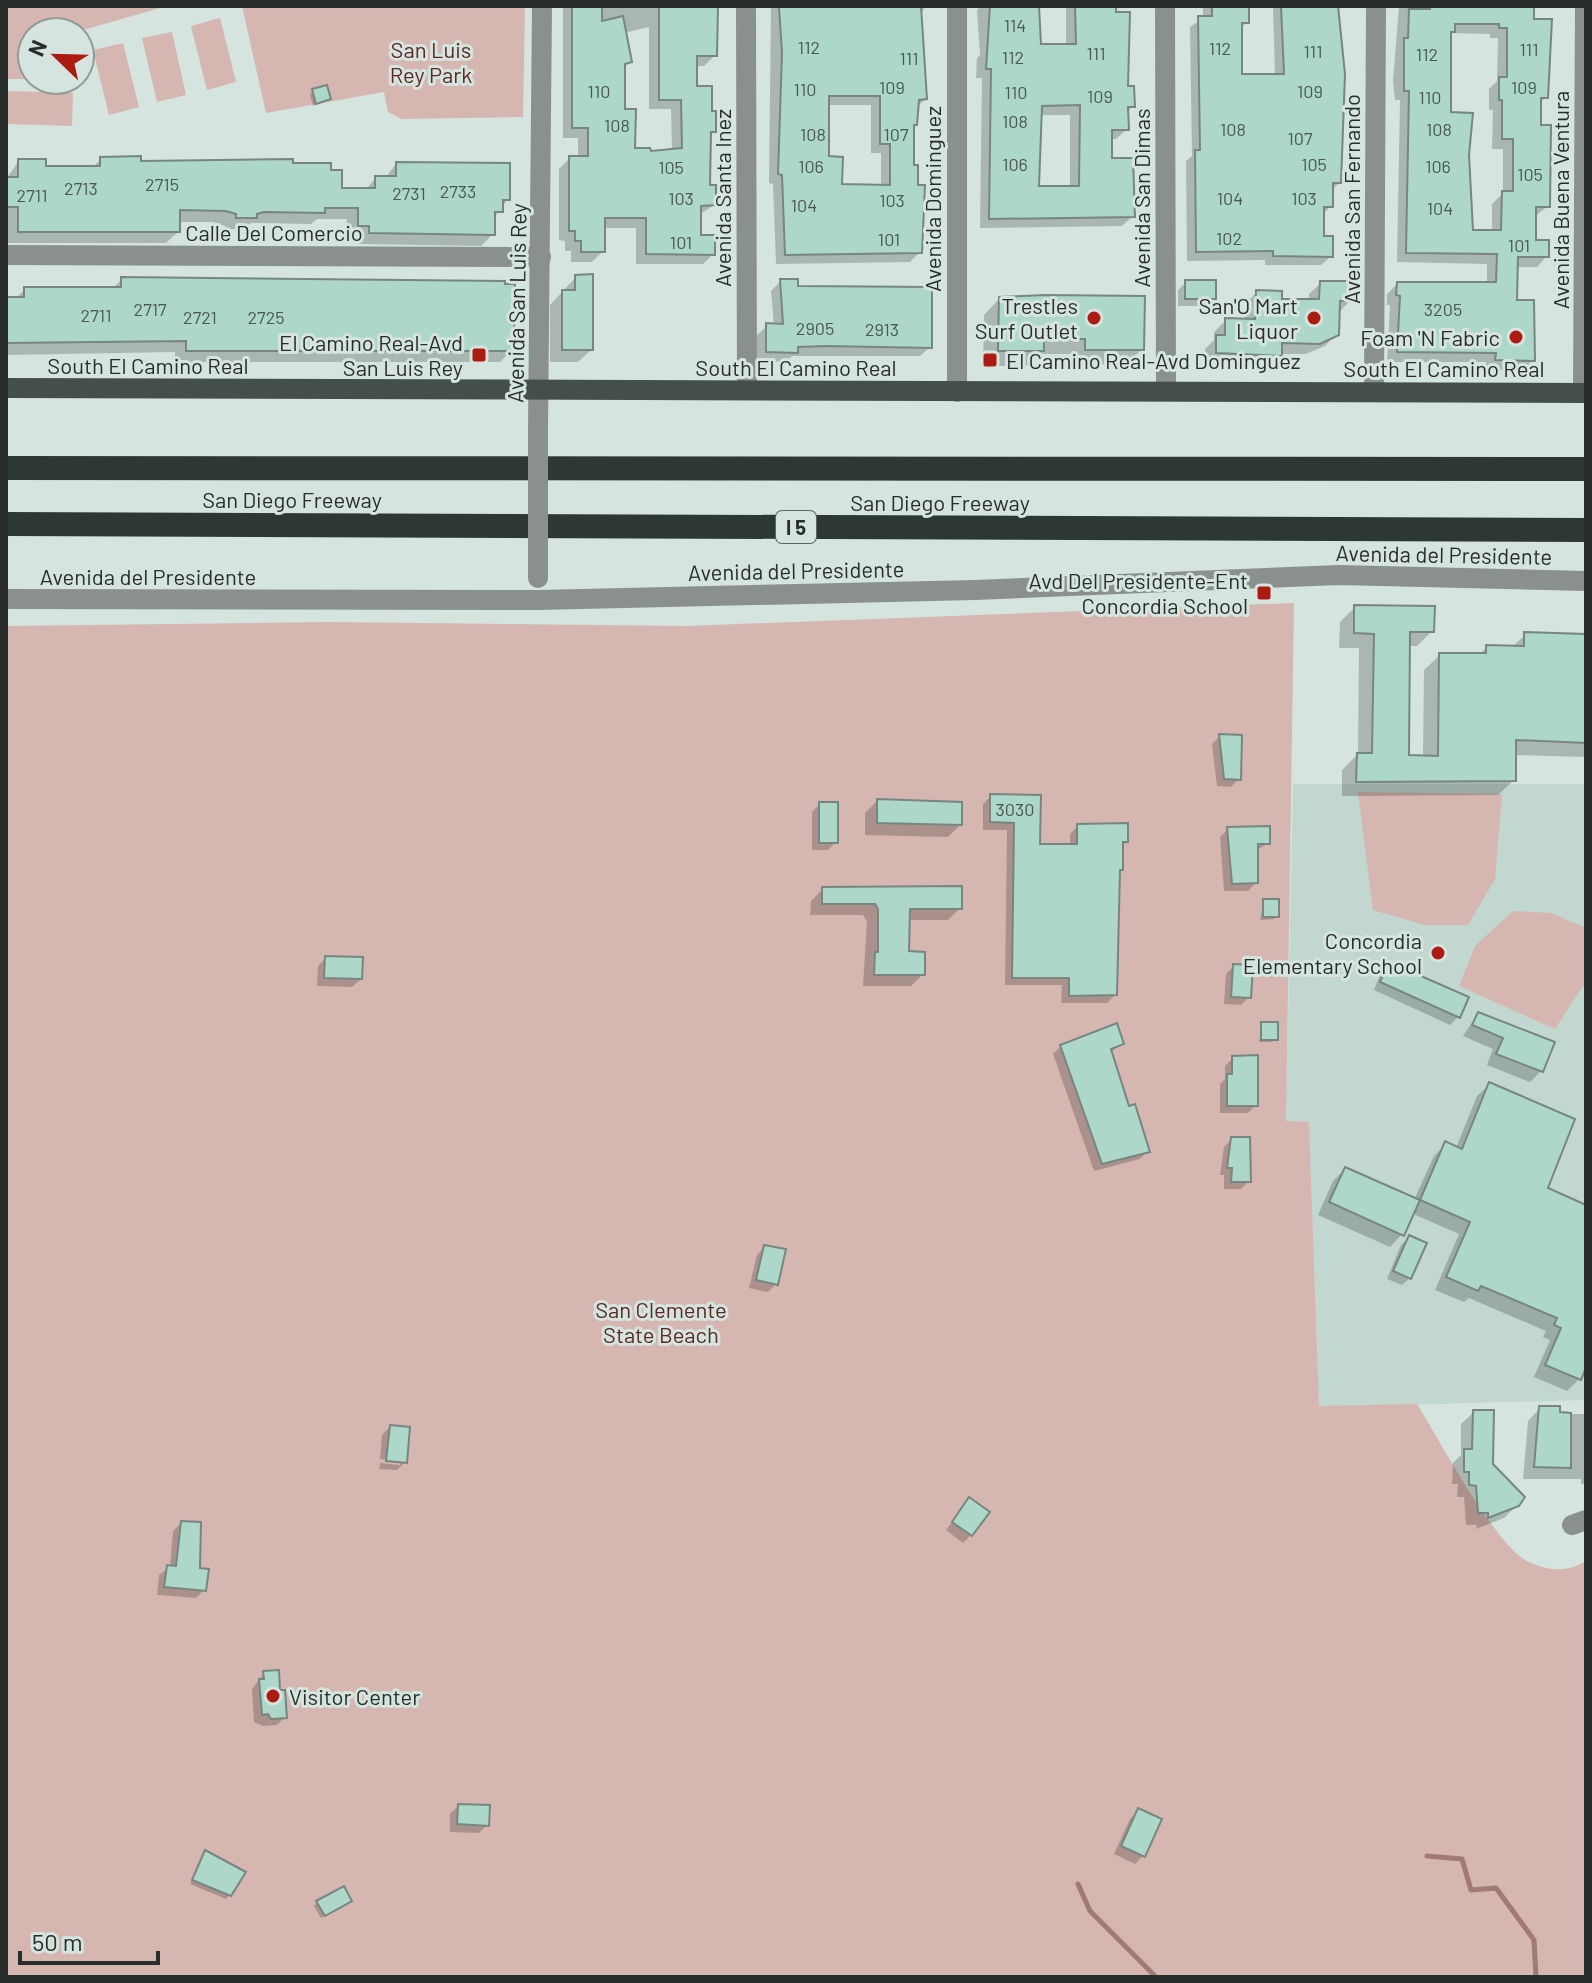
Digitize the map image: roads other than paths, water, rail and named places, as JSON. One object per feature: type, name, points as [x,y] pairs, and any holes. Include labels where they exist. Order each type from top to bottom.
[{"type":"highway","name":"San Diego Freeway","points":[[6,468],[1586,469]]},
{"type":"highway","name":"San Diego Freeway","points":[[6,524],[1586,530]]},
{"type":"main road","name":"South El Camino Real","points":[[6,388],[1584,393]]},
{"type":"street","name":"Avenida San Luis Rey","points":[[538,600],[542,6]]},
{"type":"street","name":"Avenida Santa Inez","points":[[746,6],[747,390]]},
{"type":"street","name":"Avenida Dominguez","points":[[957,6],[957,392]]},
{"type":"street","name":"Avenida San Dimas","points":[[1165,6],[1166,391]]},
{"type":"street","name":"Avenida San Fernando","points":[[1374,392],[1376,6]]},
{"type":"street","name":"Avenida Buena Ventura","points":[[1584,393],[1585,6]]},
{"type":"street","name":"Calle Del Comercio","points":[[6,255],[541,257]]},
{"type":"street","name":"Avenida del Presidente","points":[[6,599],[538,600],[963,590],[1339,575],[1586,581]]},
{"type":"waterway","points":[[1427,1856],[1462,1859],[1471,1890],[1496,1888],[1534,1940],[1536,1977]]},
{"type":"waterway","points":[[1078,1884],[1090,1911],[1156,1977]]},
{"type":"place","name":"Trestles Surf Outlet","points":[[1094,318]]},
{"type":"place","name":"San'O Mart Liquor","points":[[1314,318]]},
{"type":"place","name":"Foam 'N Fabric","points":[[1516,337]]},
{"type":"place","name":"El Camino Real-Avd San Luis Rey","points":[[479,355]]},
{"type":"place","name":"El Camino Real-Avd Dominguez","points":[[990,360]]},
{"type":"place","name":"Avd Del Presidente-Ent Concordia School","points":[[1264,593]]},
{"type":"place","name":"Concordia Elementary School","points":[[1438,953]]},
{"type":"place","name":"Visitor Center","points":[[273,1696]]},
{"type":"park label","name":"San Luis Rey Park","points":[[431,62]]},
{"type":"park label","name":"San Clemente State Beach","points":[[661,1322]]}]
